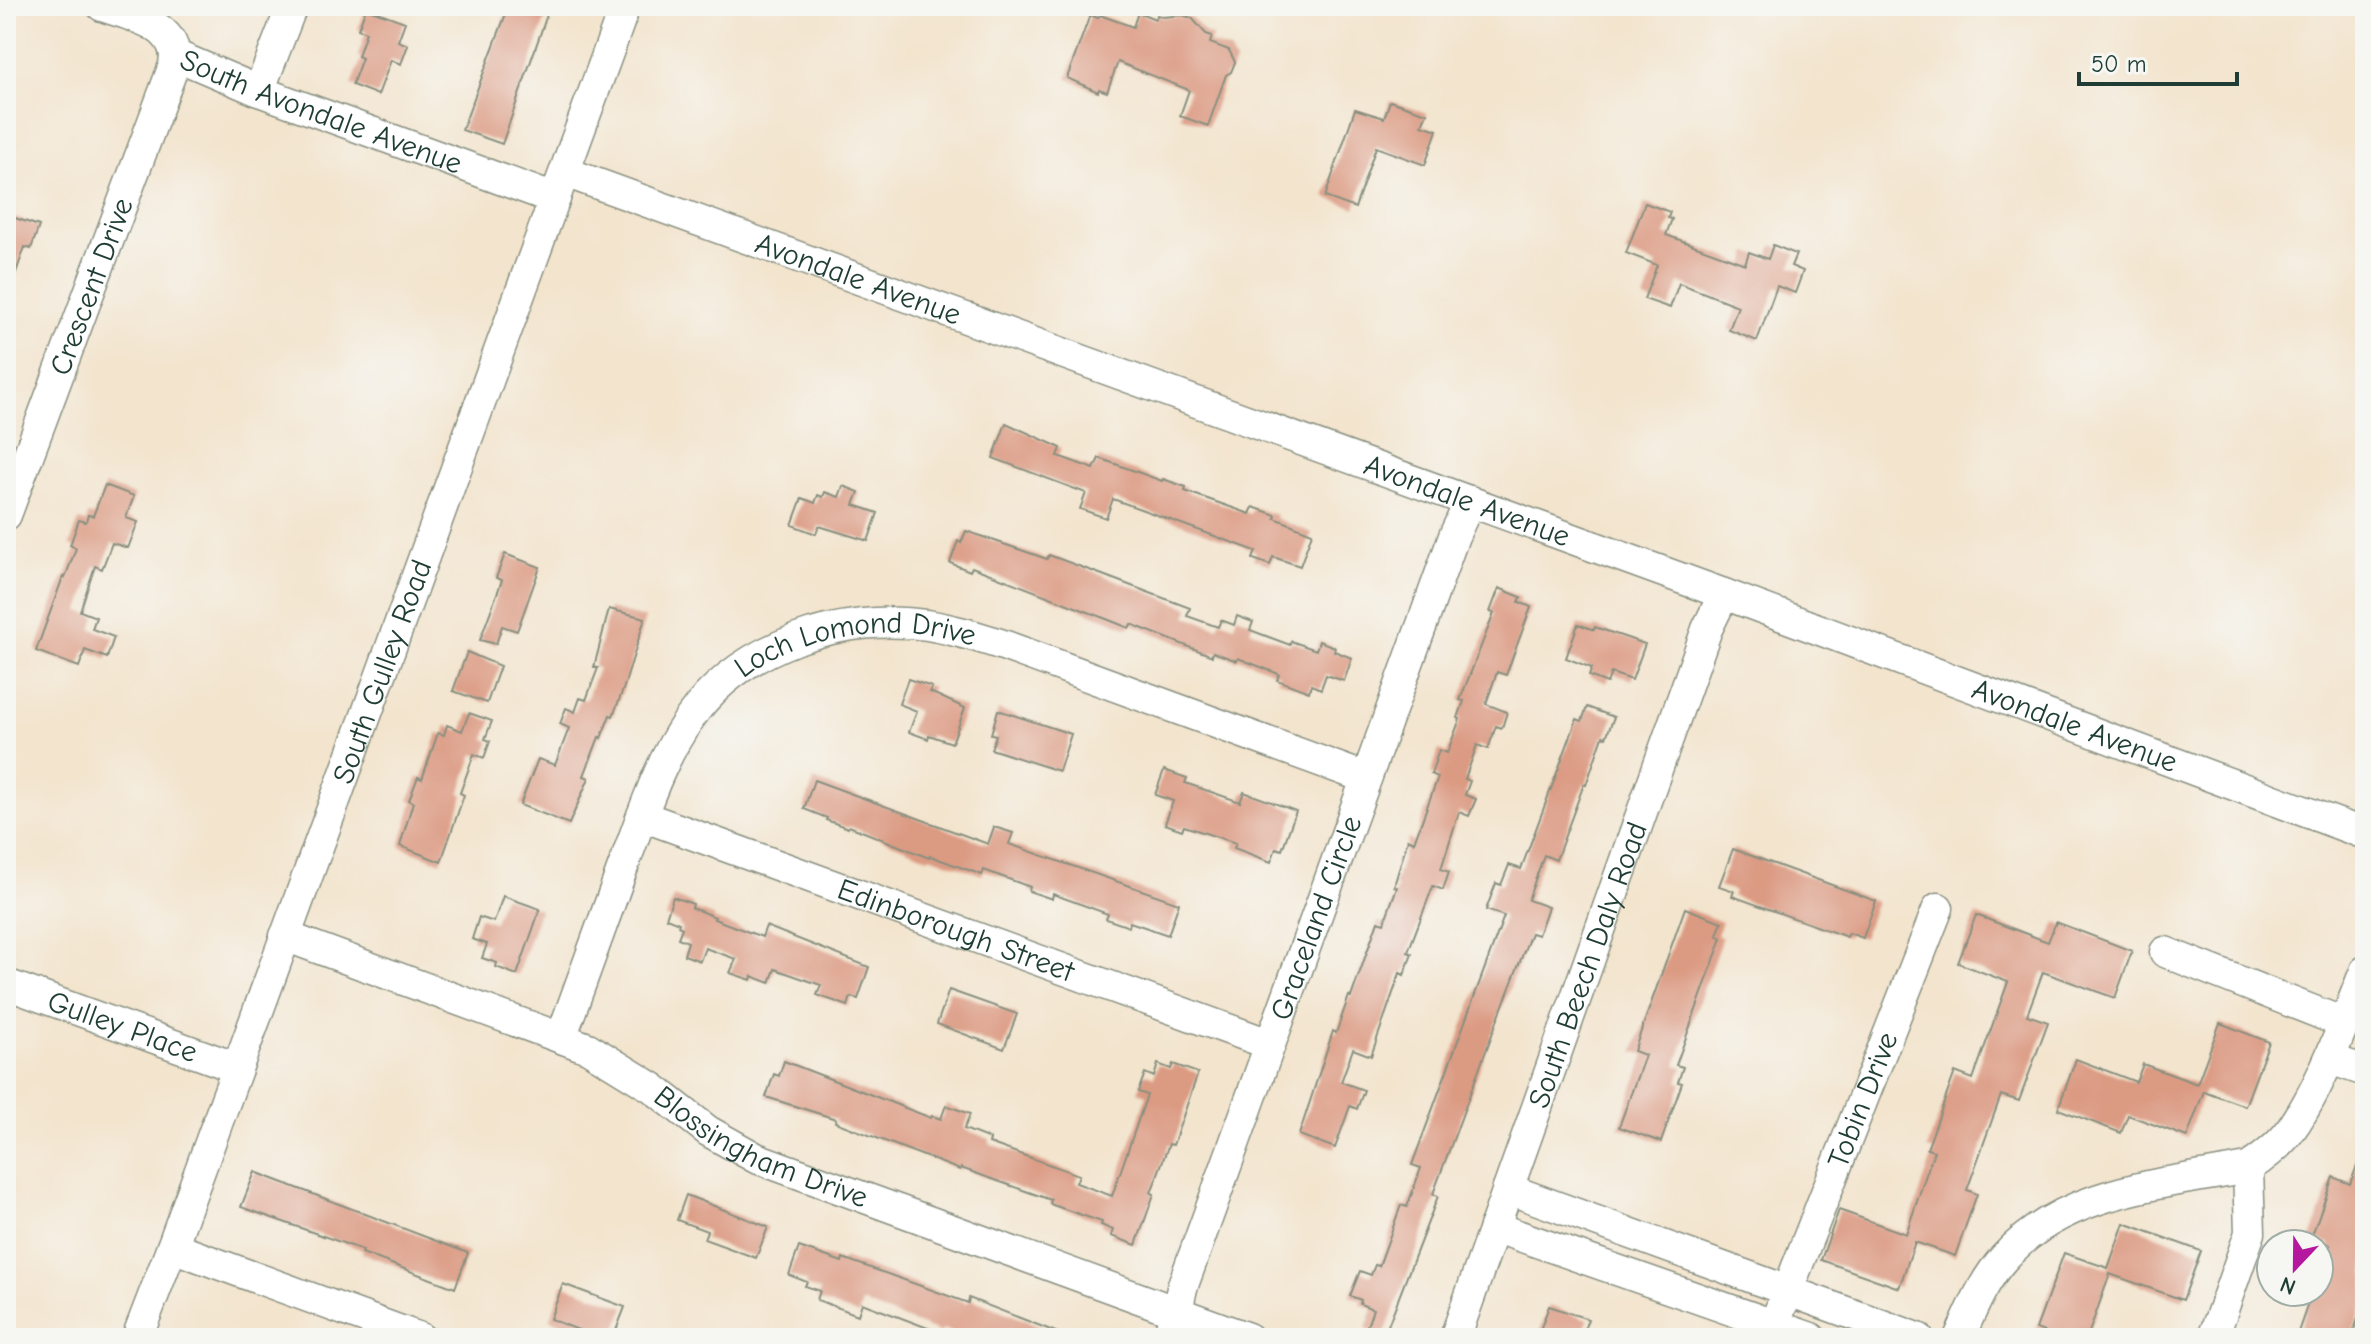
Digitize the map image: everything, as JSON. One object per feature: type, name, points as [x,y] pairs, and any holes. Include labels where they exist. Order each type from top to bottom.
[{"type":"street","name":"South Avondale Avenue","points":[[102,6],[160,28],[171,39],[175,55],[259,91],[560,185]]},
{"type":"street","points":[[259,91],[292,6]]},
{"type":"street","name":"South Gulley Road","points":[[137,1338],[625,6]]},
{"type":"street","name":"Crescent Drive","points":[[6,515],[174,65],[175,55]]},
{"type":"street","name":"Avondale Avenue","points":[[560,185],[1470,501],[2365,834]]},
{"type":"street","name":"Graceland Circle","points":[[1172,1325],[1182,1288],[1269,1044],[1454,536],[1470,501]]},
{"type":"street","name":"South Beech Daly Road","points":[[1455,1338],[1707,629],[1724,594]]},
{"type":"street","name":"Loch Lomond Drive","points":[[561,1038],[659,771],[679,734],[714,691],[746,663],[791,641],[821,631],[853,625],[900,623],[954,630],[1003,645],[1366,778]]},
{"type":"street","name":"Edinborough Street","points":[[642,816],[1269,1044]]},
{"type":"street","name":"Tobin Drive","points":[[1771,1331],[1938,908]]},
{"type":"street","name":"Blossingham Drive","points":[[285,936],[588,1048],[621,1067],[708,1131],[756,1158],[1172,1325],[1248,1338]]},
{"type":"street","points":[[1959,1338],[1984,1286],[2003,1258],[2031,1232],[2091,1201],[2248,1168],[2268,1154],[2290,1131],[2330,1059],[2344,1023],[2165,952]]},
{"type":"street","points":[[2351,1006],[2365,971]]},
{"type":"street","name":"Gulley Place","points":[[6,984],[237,1068]]},
{"type":"street","points":[[2330,1059],[2365,1071]]},
{"type":"street","points":[[2213,1338],[2250,1233],[2248,1168]]},
{"type":"street","points":[[1508,1189],[1918,1338]]},
{"type":"street","points":[[1494,1227],[1771,1331],[1811,1338]]},
{"type":"street","points":[[172,1247],[420,1338]]},
{"type":"building","points":[[516,6],[550,6],[502,144],[462,130],[507,11],[514,13]]},
{"type":"building","points":[[366,8],[405,22],[398,41],[408,45],[401,64],[391,60],[378,95],[352,85],[362,58],[358,56],[366,32],[358,29]]},
{"type":"building","points":[[1138,12],[1155,19],[1157,15],[1192,18],[1206,34],[1212,36],[1210,43],[1229,50],[1235,62],[1231,72],[1226,75],[1208,126],[1180,116],[1189,90],[1118,62],[1107,92],[1099,89],[1098,92],[1067,78],[1090,15],[1098,18],[1100,15],[1133,27]]},
{"type":"building","points":[[1390,101],[1427,113],[1422,125],[1437,130],[1425,165],[1376,147],[1355,208],[1325,197],[1355,109],[1384,118]]},
{"type":"building","points":[[1645,203],[1670,212],[1668,218],[1672,219],[1666,235],[1745,264],[1749,252],[1768,259],[1773,245],[1796,254],[1791,266],[1803,271],[1795,293],[1777,286],[1757,341],[1729,330],[1738,306],[1679,283],[1670,308],[1644,299],[1657,265],[1626,253]]},
{"type":"building","points":[[6,215],[39,226],[31,249],[25,247],[8,295],[6,295]]},
{"type":"building","points":[[1006,423],[1061,448],[1058,456],[1094,469],[1099,458],[1186,487],[1185,491],[1250,514],[1253,507],[1276,515],[1275,518],[1312,533],[1300,566],[1273,557],[1270,565],[1253,559],[1256,551],[1113,499],[1106,518],[1080,509],[1086,493],[993,458]]},
{"type":"building","points":[[105,485],[134,496],[126,518],[138,522],[128,548],[112,543],[102,569],[95,566],[80,611],[96,617],[92,629],[114,637],[107,658],[85,650],[79,667],[36,651],[76,548],[70,545],[79,520],[86,522],[88,515],[93,516]]},
{"type":"building","points":[[843,486],[859,492],[854,505],[878,513],[868,541],[819,526],[816,534],[792,525],[802,498],[815,503],[818,495],[823,497],[825,492],[839,497]]},
{"type":"building","points":[[966,531],[1047,559],[1049,555],[1190,608],[1187,616],[1218,627],[1221,620],[1234,625],[1237,616],[1253,622],[1250,630],[1290,645],[1291,641],[1316,650],[1319,641],[1335,647],[1334,651],[1352,658],[1344,681],[1326,675],[1321,689],[1311,685],[1309,692],[1277,680],[1279,674],[1238,658],[1237,661],[1213,652],[1212,656],[1131,624],[1129,628],[972,567],[970,571],[950,563],[958,541],[961,543]]},
{"type":"building","points":[[505,554],[540,567],[517,631],[502,626],[496,644],[480,640],[502,580],[496,578]]},
{"type":"building","points":[[1499,588],[1521,597],[1519,602],[1531,607],[1506,675],[1497,672],[1486,704],[1507,712],[1502,728],[1496,726],[1488,749],[1477,745],[1465,779],[1470,781],[1465,795],[1476,799],[1469,816],[1459,812],[1441,869],[1449,872],[1443,890],[1433,886],[1408,952],[1412,954],[1404,975],[1400,973],[1371,1056],[1353,1049],[1341,1082],[1364,1090],[1357,1109],[1350,1106],[1335,1148],[1299,1135],[1333,1031],[1336,1033],[1351,997],[1378,921],[1384,923],[1397,887],[1394,886],[1408,839],[1414,842],[1438,777],[1431,774],[1439,750],[1447,753],[1460,719],[1464,701],[1460,700],[1494,613],[1490,612]]},
{"type":"building","points":[[609,609],[645,618],[623,690],[613,716],[610,715],[599,737],[584,776],[589,778],[569,824],[520,805],[538,759],[555,765],[569,728],[560,724],[566,708],[575,712],[580,698],[586,700],[598,668],[594,667]]},
{"type":"building","points":[[1578,624],[1645,644],[1632,680],[1611,673],[1607,683],[1589,676],[1592,668],[1566,658]]},
{"type":"building","points":[[467,652],[500,666],[487,703],[453,691]]},
{"type":"building","points":[[908,679],[932,687],[930,692],[965,708],[952,743],[909,732],[917,711],[899,704]]},
{"type":"building","points":[[1587,707],[1614,717],[1606,737],[1603,736],[1556,860],[1544,855],[1528,900],[1548,907],[1538,935],[1531,933],[1500,1013],[1433,1194],[1438,1196],[1384,1336],[1366,1329],[1373,1309],[1350,1296],[1360,1271],[1371,1275],[1375,1265],[1379,1266],[1401,1205],[1407,1207],[1421,1168],[1412,1165],[1504,916],[1486,910],[1496,883],[1501,885],[1509,865],[1521,869],[1577,719],[1582,721]]},
{"type":"building","points":[[998,710],[1071,734],[1059,771],[991,749],[996,735],[991,734]]},
{"type":"building","points":[[469,713],[492,721],[485,739],[490,741],[484,758],[474,754],[460,793],[464,795],[441,862],[400,846],[413,802],[409,800],[418,777],[422,779],[438,733],[444,735],[447,725],[462,731]]},
{"type":"building","points":[[1164,770],[1187,778],[1185,783],[1240,802],[1244,792],[1296,811],[1282,850],[1276,848],[1271,862],[1234,848],[1236,843],[1184,826],[1182,830],[1165,824],[1173,801],[1155,795]]},
{"type":"building","points":[[814,780],[988,844],[994,827],[1013,833],[1009,844],[1179,903],[1168,935],[1130,922],[1129,927],[1106,919],[1108,914],[1053,894],[1052,899],[1029,891],[1030,887],[984,870],[982,875],[826,820],[804,809]]},
{"type":"building","points":[[1733,849],[1876,901],[1863,938],[1849,933],[1847,937],[1732,896],[1734,891],[1719,886]]},
{"type":"building","points":[[503,896],[540,909],[517,975],[482,958],[487,944],[472,939],[479,917],[494,922]]},
{"type":"building","points":[[673,897],[693,904],[692,908],[714,919],[762,937],[766,926],[869,967],[858,999],[851,997],[848,1006],[817,995],[821,985],[775,969],[770,983],[752,976],[751,980],[730,973],[736,959],[705,948],[700,961],[684,955],[688,942],[678,938],[682,928],[678,926],[679,923],[666,918]]},
{"type":"building","points":[[1685,908],[1722,922],[1717,935],[1722,938],[1676,1065],[1683,1067],[1678,1082],[1682,1083],[1661,1142],[1619,1127],[1645,1055],[1634,1051]]},
{"type":"building","points":[[1976,915],[2048,942],[2056,922],[2132,951],[2115,998],[2043,972],[2027,1015],[2048,1022],[2019,1101],[2001,1095],[1967,1190],[1977,1194],[1955,1256],[1915,1242],[1899,1288],[1821,1260],[1839,1210],[1906,1234],[1934,1151],[1927,1149],[1955,1072],[1973,1079],[2008,982],[1958,963]]},
{"type":"building","points":[[949,990],[1017,1014],[1004,1049],[937,1024]]},
{"type":"building","points":[[2220,1023],[2269,1042],[2245,1106],[2204,1091],[2187,1137],[2128,1115],[2121,1133],[2058,1109],[2076,1059],[2136,1082],[2143,1064],[2197,1084]]},
{"type":"building","points":[[784,1061],[931,1118],[941,1119],[946,1105],[970,1114],[964,1129],[990,1139],[989,1143],[1079,1175],[1076,1183],[1112,1196],[1147,1095],[1138,1092],[1145,1073],[1154,1077],[1158,1064],[1171,1069],[1173,1064],[1198,1073],[1173,1145],[1169,1144],[1151,1193],[1154,1194],[1136,1245],[1111,1236],[1113,1230],[1101,1225],[1102,1222],[1050,1204],[1051,1200],[960,1170],[835,1122],[836,1119],[766,1097],[774,1074],[779,1076]]},
{"type":"building","points":[[2365,1150],[2365,1300],[2351,1338],[2296,1338],[2306,1308],[2335,1308],[2335,1228],[2315,1228],[2333,1177],[2350,1184]]},
{"type":"building","points":[[255,1172],[468,1253],[455,1288],[362,1253],[363,1250],[241,1207]]},
{"type":"building","points":[[686,1195],[768,1227],[756,1258],[704,1239],[707,1231],[677,1220]]},
{"type":"building","points":[[2124,1223],[2201,1251],[2183,1300],[2110,1274],[2087,1338],[2060,1338],[2036,1329],[2064,1253],[2108,1268]]},
{"type":"building","points":[[799,1247],[842,1262],[843,1258],[968,1303],[969,1298],[1071,1338],[966,1338],[943,1329],[941,1333],[862,1303],[858,1315],[817,1300],[820,1291],[805,1286],[807,1282],[789,1275]]},
{"type":"building","points":[[563,1284],[625,1307],[613,1338],[599,1338],[550,1319]]},
{"type":"building","points":[[1549,1306],[1588,1319],[1581,1338],[1537,1338]]}]
